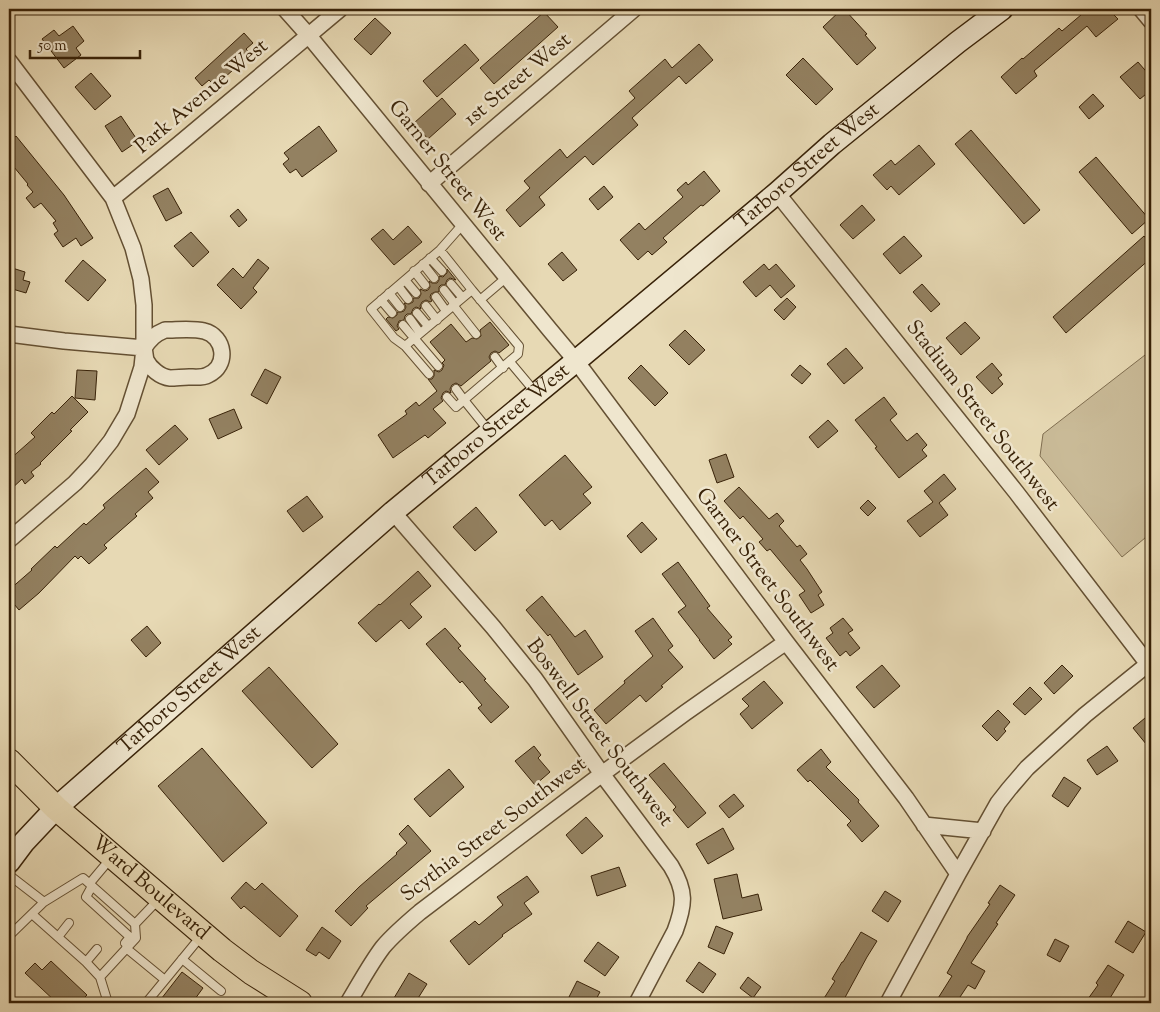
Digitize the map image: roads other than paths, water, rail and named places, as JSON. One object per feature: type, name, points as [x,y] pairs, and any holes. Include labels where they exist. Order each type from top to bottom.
[{"type":"main road","name":"Tarboro Street West","points":[[9,862],[24,842],[56,808],[393,512],[777,193],[832,144],[1000,9]]},
{"type":"main road","name":"Ward Boulevard","points":[[9,761],[56,808],[203,933],[251,972],[300,1003]]},
{"type":"street","name":"Garner Street West","points":[[285,9],[576,361]]},
{"type":"street","name":"Park Avenue West","points":[[113,198],[340,9]]},
{"type":"street","name":"1st Street West","points":[[429,184],[634,9]]},
{"type":"street","points":[[1141,9],[1151,21]]},
{"type":"street","points":[[9,61],[113,198],[132,248],[141,279],[144,305],[142,367],[127,414],[111,441],[76,483],[9,540]]},
{"type":"street","name":"Stadium Street Southwest","points":[[777,193],[1016,492],[1150,666]]},
{"type":"street","points":[[165,330],[199,330],[214,335],[222,347],[222,357],[216,370],[207,376],[168,378],[153,370],[146,360],[144,348],[151,338],[165,330]]},
{"type":"street","points":[[9,334],[144,348]]},
{"type":"street","name":"Garner Street Southwest","points":[[576,361],[786,642],[906,798],[958,874]]},
{"type":"street","name":"Boswell Street Southwest","points":[[393,512],[493,627],[535,679],[679,878],[683,905],[675,931],[636,1003]]},
{"type":"street","name":"Scythia Street Southwest","points":[[348,1003],[377,955],[401,928],[420,912],[602,774],[786,642]]},
{"type":"street","points":[[888,1003],[958,874],[1004,796],[1027,768],[1084,716],[1150,666]]},
{"type":"street","points":[[924,825],[983,831]]},
{"type":"lane","points":[[429,374],[405,346],[394,338],[370,309],[440,250],[463,224]]},
{"type":"lane","points":[[440,250],[519,346],[518,354],[510,362],[456,407],[447,397]]},
{"type":"lane","points":[[430,258],[442,271]]},
{"type":"lane","points":[[423,264],[434,278]]},
{"type":"lane","points":[[414,271],[425,285]]},
{"type":"lane","points":[[480,300],[507,278]]},
{"type":"lane","points":[[405,280],[416,293]]},
{"type":"lane","points":[[451,284],[462,298]]},
{"type":"lane","points":[[398,286],[408,300]]},
{"type":"lane","points":[[444,290],[476,334]]},
{"type":"lane","points":[[405,346],[472,290]]},
{"type":"lane","points":[[389,293],[400,307]]},
{"type":"lane","points":[[436,297],[446,311]]},
{"type":"lane","points":[[381,300],[392,313]]},
{"type":"lane","points":[[426,306],[437,320]]},
{"type":"lane","points":[[418,313],[428,326]]},
{"type":"lane","points":[[410,319],[417,336],[438,366]]},
{"type":"lane","points":[[403,325],[417,336]]},
{"type":"lane","points":[[495,357],[503,368]]},
{"type":"lane","points":[[510,362],[536,394]]},
{"type":"lane","points":[[456,389],[490,432]]},
{"type":"lane","points":[[112,856],[86,897],[88,902],[130,937],[119,951],[120,956]]},
{"type":"lane","points":[[9,874],[44,902]]},
{"type":"lane","points":[[9,936],[44,902],[83,878],[136,924]]},
{"type":"lane","points":[[100,977],[136,938],[136,924],[160,897]]},
{"type":"lane","points":[[32,914],[100,977],[108,1003]]},
{"type":"lane","points":[[116,927],[126,916]]},
{"type":"lane","points":[[58,937],[69,923]]},
{"type":"lane","points":[[146,1003],[203,933]]},
{"type":"lane","points":[[126,948],[165,980]]},
{"type":"lane","points":[[86,962],[97,949]]},
{"type":"lane","points":[[182,959],[221,991]]}]
